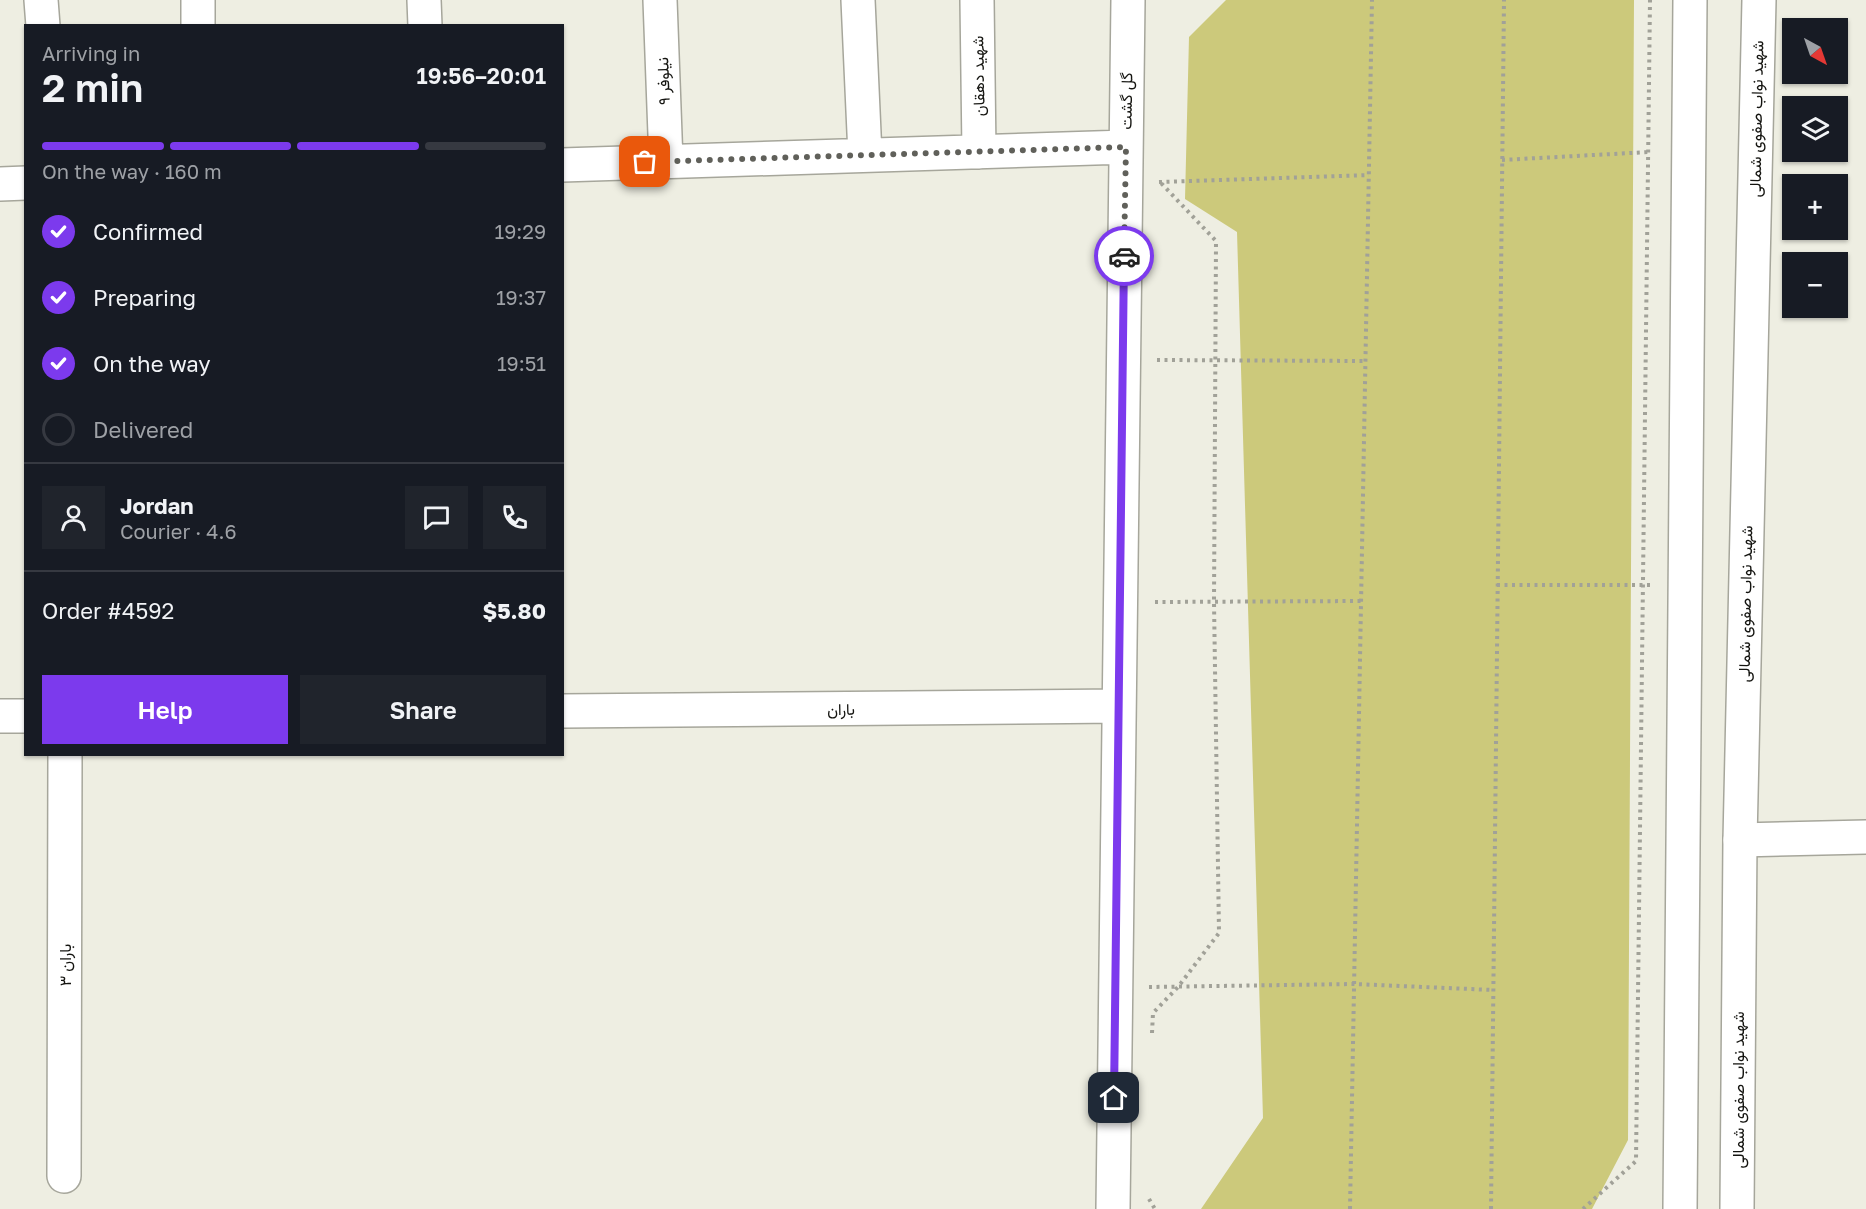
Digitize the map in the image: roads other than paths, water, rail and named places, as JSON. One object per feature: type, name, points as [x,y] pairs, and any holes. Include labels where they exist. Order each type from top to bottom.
[{"type":"street","points":[[41,0],[43,24]]},
{"type":"street","points":[[198,0],[198,24]]},
{"type":"street","points":[[424,0],[424,24]]},
{"type":"street","name":"نیلوفر ۹","points":[[660,0],[666,162]]},
{"type":"street","points":[[858,0],[865,156]]},
{"type":"street","name":"شهید دهقان","points":[[977,0],[980,152]]},
{"type":"street","name":"گل گشت","points":[[1113,1209],[1128,0]]},
{"type":"street","points":[[1680,1209],[1690,0]]},
{"type":"street","name":"شهید نواب صفوی شمالی","points":[[1737,1209],[1740,840],[1759,0]]},
{"type":"street","points":[[564,165],[1126,147]]},
{"type":"street","points":[[0,184],[24,183]]},
{"type":"street","name":"باران","points":[[564,711],[1119,706]]},
{"type":"street","points":[[0,716],[24,716]]},
{"type":"street","name":"باران ۳","points":[[64,1176],[65,756]]},
{"type":"street","points":[[1740,840],[1866,837]]}]
